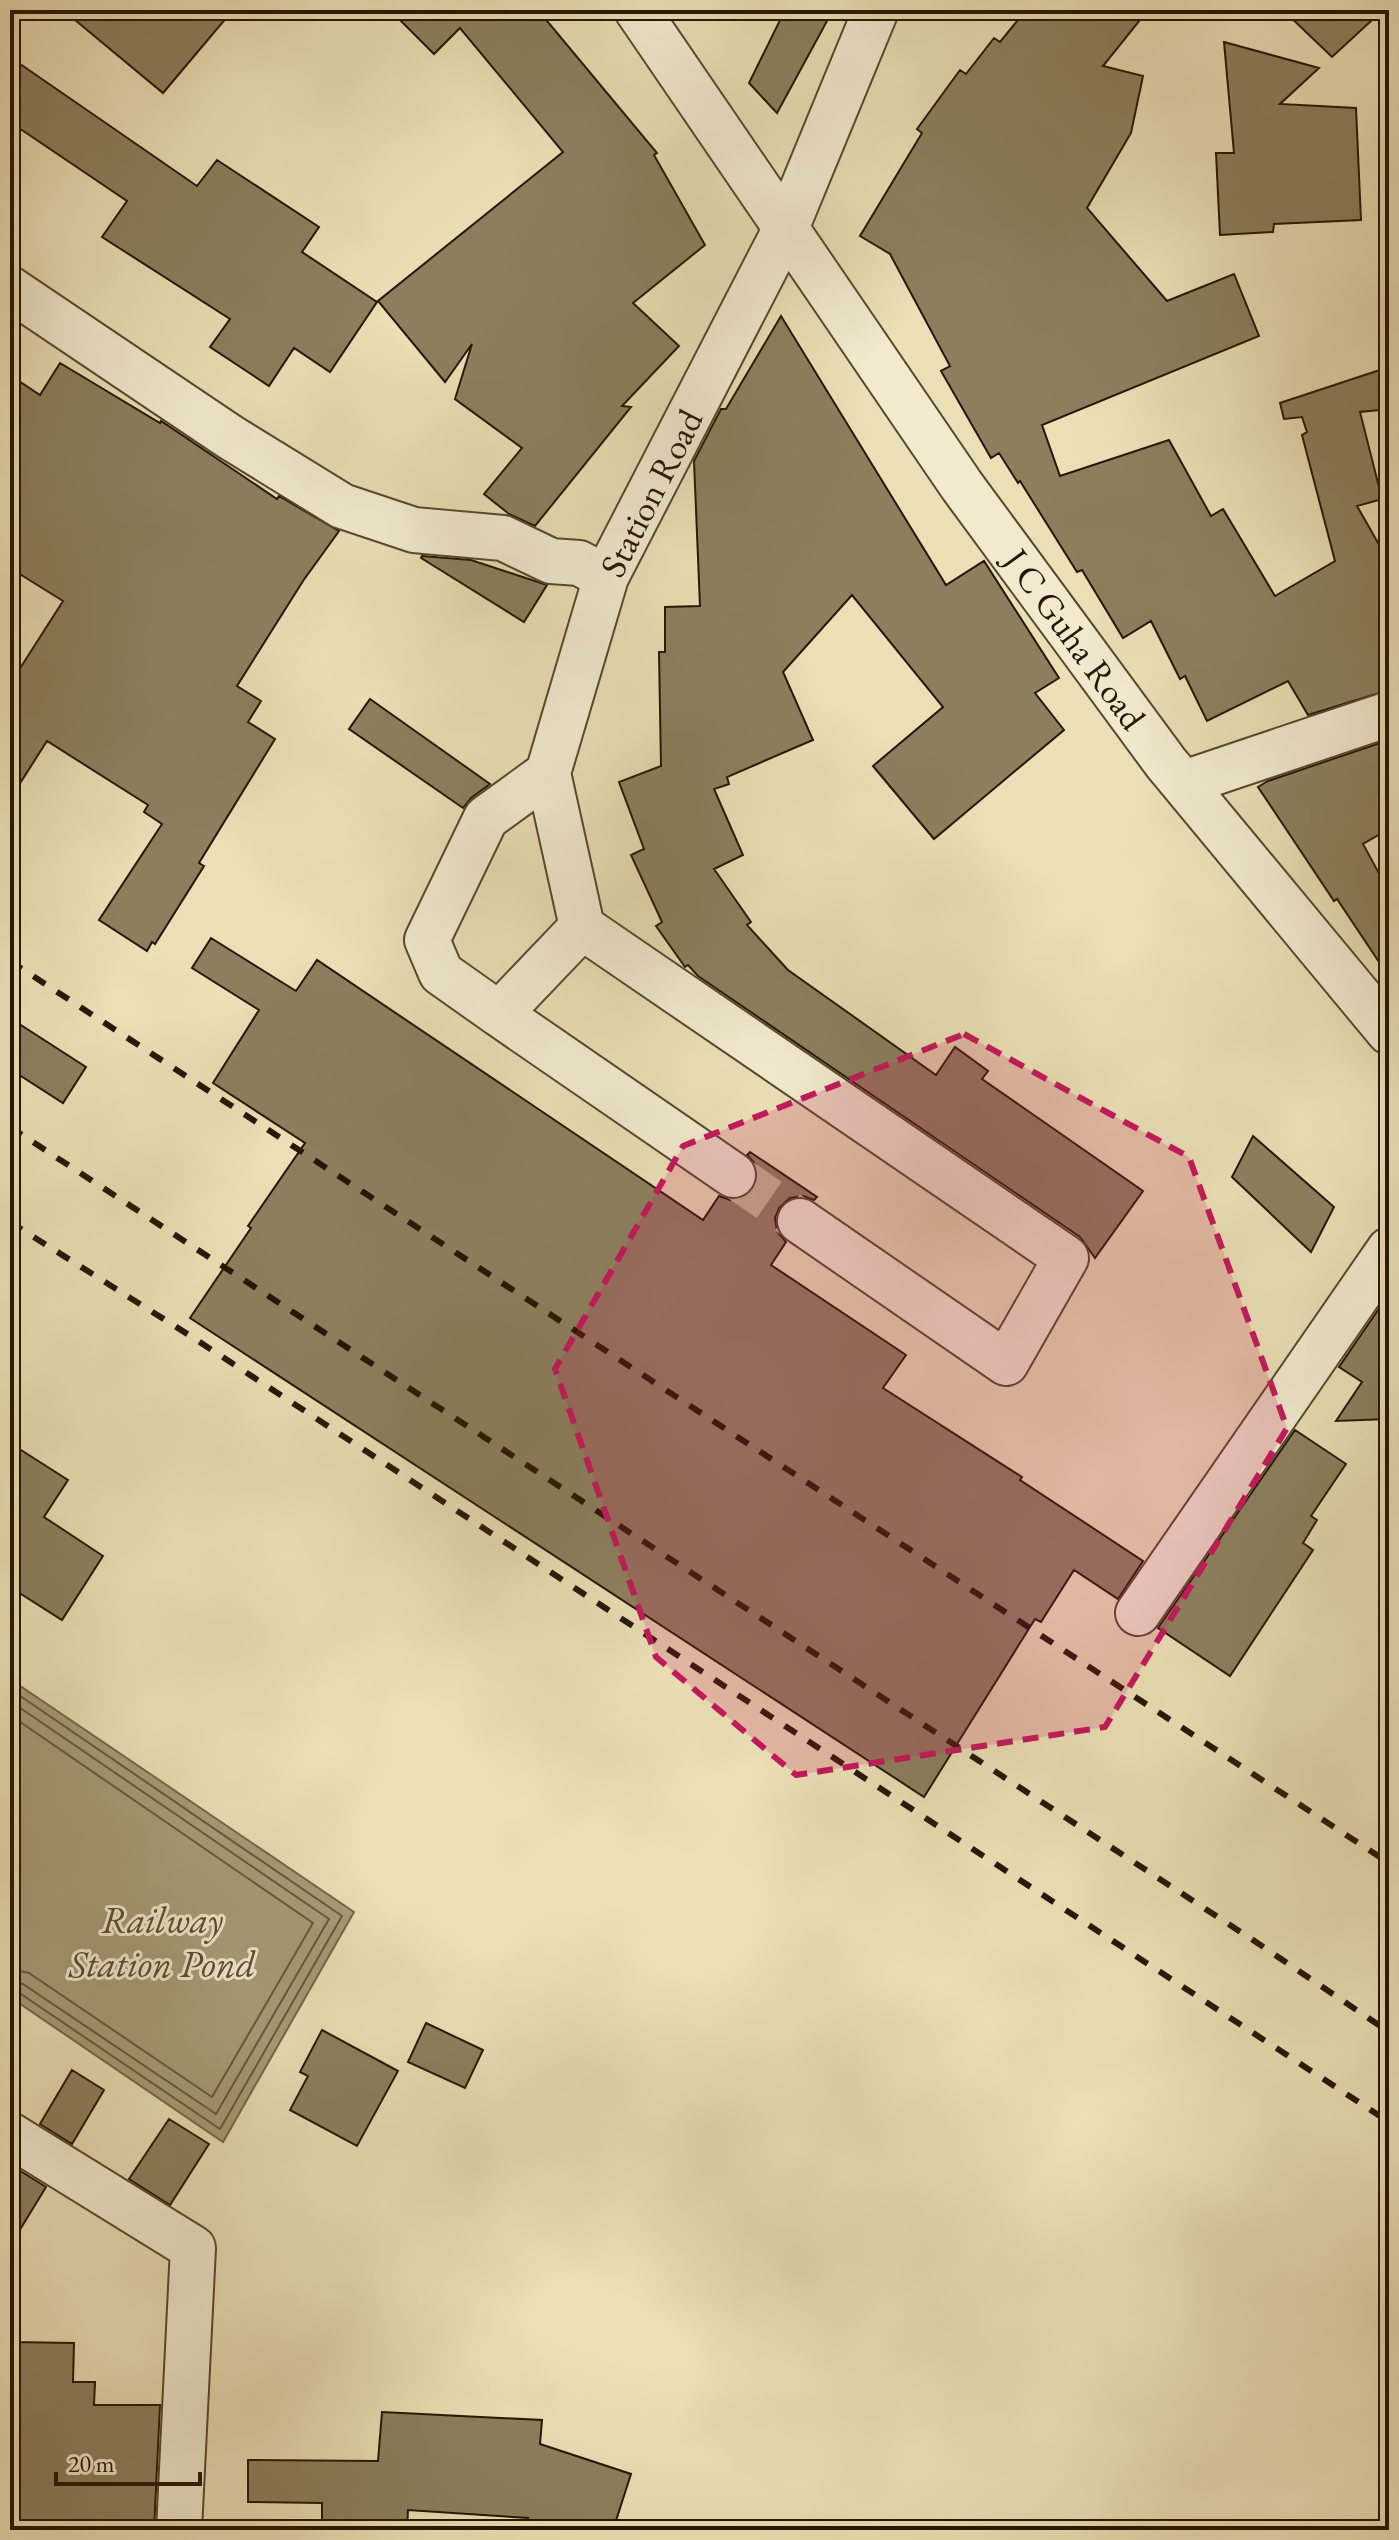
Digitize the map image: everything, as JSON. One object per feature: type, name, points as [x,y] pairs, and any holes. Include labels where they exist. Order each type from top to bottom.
[{"type":"street","name":"J C Guha Road","points":[[637,10],[962,486],[1184,783],[1389,1032]]},
{"type":"street","name":"Station Road","points":[[582,927],[548,773],[606,577],[787,226],[876,10]]},
{"type":"street","points":[[10,289],[230,437],[342,506],[414,530],[503,538],[551,561],[579,563],[606,577]]},
{"type":"street","points":[[1184,783],[1389,714]]},
{"type":"street","points":[[548,773],[486,818],[427,940],[441,973],[733,1175]]},
{"type":"street","points":[[499,1014],[582,927],[1066,1258],[1006,1363],[800,1221]]},
{"type":"street","points":[[1138,1613],[1389,1250]]},
{"type":"street","points":[[10,2135],[193,2248],[179,2530]]},
{"type":"highlighted area","points":[[964,1034],[1189,1157],[1287,1428],[1105,1727],[796,1775],[656,1657],[555,1369],[683,1146]]},
{"type":"water","name":"Railway Station Pond","points":[[10,1679],[354,1912],[223,2142],[10,1997]]},
{"type":"building","points":[[63,10],[233,10],[163,93]]},
{"type":"building","points":[[390,10],[538,10],[657,153],[654,155],[705,245],[633,303],[679,346],[622,406],[631,407],[535,526],[509,514],[484,494],[522,448],[455,399],[472,344],[445,382],[378,301],[563,152],[460,28],[434,54]]},
{"type":"building","points":[[785,10],[833,10],[777,113],[749,83]]},
{"type":"building","points":[[1026,10],[1148,10],[1103,66],[1143,76],[1131,133],[1087,208],[1167,301],[1234,274],[1259,336],[1042,425],[1060,476],[1169,440],[1211,516],[1223,509],[1275,596],[1335,561],[1302,435],[1307,432],[1302,417],[1284,419],[1280,403],[1389,367],[1389,409],[1360,412],[1382,499],[1357,506],[1389,562],[1389,690],[1308,715],[1288,681],[1207,721],[1185,676],[1180,679],[1151,621],[1123,638],[1082,570],[1077,572],[1020,481],[1018,483],[999,453],[991,458],[941,371],[950,366],[890,254],[860,236],[922,133],[917,129],[960,70],[966,74],[994,38],[1000,42]]},
{"type":"building","points":[[1283,10],[1383,10],[1332,57]]},
{"type":"building","points":[[1224,42],[1319,68],[1280,104],[1356,108],[1361,220],[1274,224],[1273,232],[1220,235],[1216,153],[1234,153]]},
{"type":"building","points":[[10,57],[197,186],[217,160],[319,227],[302,252],[377,302],[330,372],[294,348],[269,386],[210,347],[230,319],[102,237],[127,201],[10,122]]},
{"type":"building","points":[[781,316],[946,585],[984,561],[1059,678],[1035,693],[1064,730],[934,839],[873,766],[943,707],[852,595],[783,672],[813,740],[727,777],[729,784],[714,789],[743,855],[714,869],[751,922],[747,925],[788,970],[936,1075],[955,1047],[988,1071],[982,1079],[1143,1191],[1095,1258],[1080,1237],[698,976],[688,965],[685,967],[656,926],[662,922],[631,855],[644,849],[619,782],[661,766],[659,652],[665,652],[665,607],[700,606],[694,461],[721,409],[726,409]]},
{"type":"building","points":[[60,363],[161,421],[277,499],[279,496],[339,531],[303,581],[237,686],[261,701],[248,722],[275,739],[199,863],[204,866],[155,944],[152,942],[147,951],[99,920],[162,824],[144,812],[148,805],[47,741],[10,799],[10,684],[63,601],[10,568],[10,375],[40,395]]},
{"type":"building","points":[[422,556],[471,560],[547,585],[524,622]]},
{"type":"building","points":[[370,699],[490,784],[463,808],[349,729]]},
{"type":"building","points":[[1389,740],[1389,829],[1363,844],[1389,892],[1389,977],[1258,787]]},
{"type":"building","points":[[211,938],[296,991],[317,960],[703,1220],[719,1196],[730,1200],[743,1198],[754,1188],[758,1176],[756,1165],[747,1155],[750,1152],[817,1197],[814,1200],[803,1196],[790,1198],[779,1208],[775,1218],[777,1231],[786,1242],[771,1265],[906,1355],[883,1388],[1022,1477],[1020,1480],[1143,1561],[1118,1599],[1074,1570],[1041,1622],[1035,1619],[924,1797],[190,1318],[305,1143],[213,1083],[259,1010],[192,968]]},
{"type":"building","points":[[10,1018],[86,1067],[63,1103],[10,1069]]},
{"type":"building","points":[[1253,1136],[1334,1207],[1311,1252],[1232,1177]]},
{"type":"building","points":[[1389,1294],[1389,1419],[1336,1421],[1362,1382],[1339,1367]]},
{"type":"building","points":[[1295,1430],[1346,1464],[1311,1516],[1317,1520],[1303,1543],[1313,1550],[1230,1676],[1158,1628]]},
{"type":"building","points":[[10,1443],[68,1480],[44,1517],[103,1556],[62,1620],[10,1587]]},
{"type":"building","points":[[426,2023],[483,2050],[465,2088],[408,2062]]},
{"type":"building","points":[[322,2030],[398,2071],[357,2146],[290,2110],[308,2076],[300,2072]]},
{"type":"building","points":[[72,2070],[104,2090],[72,2144],[40,2124]]},
{"type":"building","points":[[169,2119],[209,2144],[170,2205],[129,2179]]},
{"type":"building","points":[[14,2167],[46,2187],[10,2246],[10,2174]]},
{"type":"building","points":[[10,2342],[74,2343],[73,2382],[95,2382],[94,2405],[160,2405],[154,2530],[10,2530]]},
{"type":"building","points":[[382,2412],[542,2420],[540,2444],[631,2474],[613,2530],[524,2530],[528,2518],[408,2510],[407,2530],[322,2530],[322,2503],[248,2502],[248,2460],[378,2461]]},
{"type":"tunnel","points":[[733,1175],[800,1221]]},
{"type":"railway","points":[[10,961],[1389,1863]]},
{"type":"railway","points":[[10,1127],[1389,2032]]},
{"type":"railway","points":[[10,1222],[189,1335],[1389,2122]]}]
